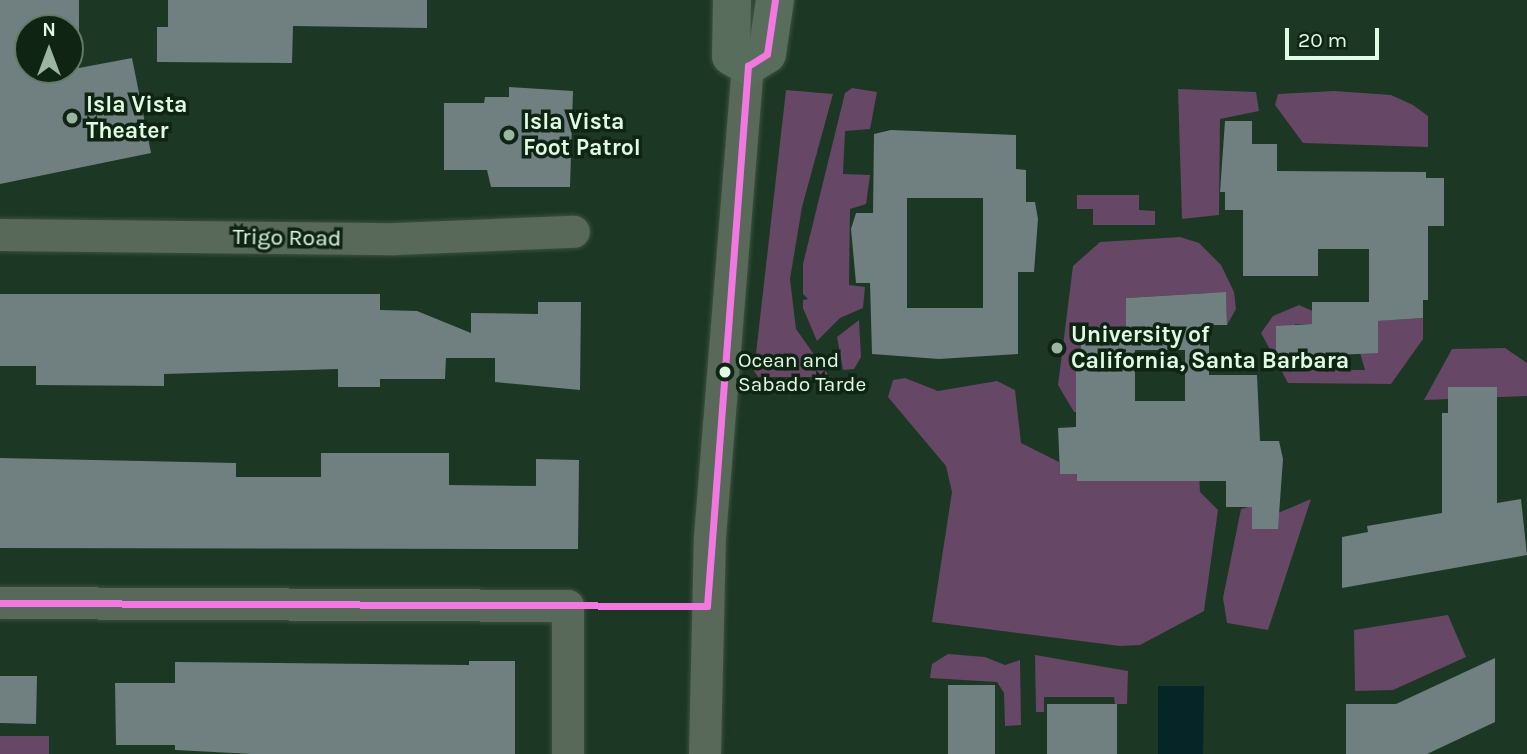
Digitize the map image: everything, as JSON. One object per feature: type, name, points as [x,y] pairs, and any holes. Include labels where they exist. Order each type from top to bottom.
[{"type":"street","points":[[732,0],[731,56],[748,66]]},
{"type":"street","points":[[748,66],[766,54],[775,0]]},
{"type":"street","points":[[705,754],[710,537],[748,66]]},
{"type":"street","name":"Trigo Road","points":[[0,235],[396,239],[574,232]]},
{"type":"street","points":[[0,603],[568,606],[568,754]]},
{"type":"shaded area","points":[[852,88],[877,92],[870,129],[845,131],[843,174],[870,175],[866,204],[850,209],[849,285],[865,287],[863,308],[840,318],[817,341],[803,308],[803,300],[808,299],[803,294],[803,264],[845,93]]},
{"type":"shaded area","points":[[1178,89],[1256,92],[1259,111],[1220,119],[1219,215],[1182,219]]},
{"type":"shaded area","points":[[786,90],[833,94],[802,207],[790,279],[796,329],[830,377],[758,377],[754,371]]},
{"type":"shaded area","points":[[1334,91],[1391,95],[1413,105],[1428,116],[1428,147],[1303,143],[1275,105],[1278,94]]},
{"type":"shaded area","points":[[1077,195],[1139,195],[1139,210],[1155,211],[1155,225],[1093,225],[1093,209],[1077,209]]},
{"type":"shaded area","points":[[1180,237],[1199,243],[1221,265],[1234,292],[1236,309],[1227,325],[1226,297],[1209,297],[1208,293],[1126,298],[1126,325],[1133,332],[1081,334],[1081,351],[1076,352],[1076,387],[1114,413],[1074,412],[1058,385],[1073,266],[1100,242]]},
{"type":"shaded area","points":[[1299,305],[1317,313],[1312,324],[1295,324],[1298,370],[1365,370],[1360,353],[1378,353],[1376,321],[1423,318],[1423,339],[1391,384],[1288,383],[1261,333],[1273,316]]},
{"type":"shaded area","points":[[859,320],[861,357],[854,369],[843,370],[837,337]]},
{"type":"shaded area","points":[[1505,348],[1527,363],[1527,396],[1424,400],[1452,349]]},
{"type":"shaded area","points":[[905,378],[938,391],[997,381],[1015,390],[1021,443],[1059,462],[1060,474],[1077,474],[1077,481],[1199,473],[1200,492],[1218,510],[1204,611],[1140,645],[1120,646],[932,622],[952,492],[946,466],[888,397],[893,380]]},
{"type":"shaded area","points":[[1311,499],[1268,630],[1227,623],[1223,598],[1241,509],[1252,506],[1252,529],[1278,529],[1278,513]]},
{"type":"shaded area","points":[[1448,615],[1466,657],[1393,690],[1355,691],[1354,630]]},
{"type":"shaded area","points":[[948,654],[985,657],[1005,665],[1020,660],[1021,725],[1005,726],[1004,693],[997,682],[930,678],[932,664]]},
{"type":"shaded area","points":[[1035,655],[1128,671],[1127,704],[1115,704],[1114,697],[1044,697],[1044,712],[1036,712]]},
{"type":"shaded area","points":[[0,736],[49,736],[49,754],[0,754]]},
{"type":"water","points":[[1158,686],[1204,686],[1203,754],[1158,754]]},
{"type":"building","name":"Isla Vista Theater","points":[[0,0],[79,0],[79,14],[14,14],[14,84],[84,84],[84,67],[132,58],[151,153],[0,184]]},
{"type":"building","points":[[168,0],[427,0],[427,28],[293,26],[292,63],[157,62],[157,27],[168,27]]},
{"type":"building","name":"Isla Vista Foot Patrol","points":[[509,87],[573,91],[570,187],[491,187],[487,170],[444,170],[444,103],[484,103],[485,97],[509,97]]},
{"type":"building","points":[[1225,121],[1252,121],[1252,144],[1277,144],[1277,171],[1426,172],[1426,178],[1444,178],[1444,226],[1428,226],[1428,300],[1423,300],[1423,318],[1378,321],[1378,353],[1276,358],[1276,326],[1312,324],[1312,302],[1369,302],[1369,249],[1318,249],[1318,276],[1243,276],[1243,210],[1225,210],[1225,192],[1220,192]]},
{"type":"building","points":[[891,130],[1016,135],[1016,169],[1026,170],[1026,202],[1035,202],[1038,219],[1034,272],[1018,272],[1018,354],[939,359],[872,354],[870,283],[856,283],[851,229],[856,213],[873,213],[874,134]],"holes":[[[907,198],[983,198],[983,308],[907,308]]]},
{"type":"building","points":[[1226,292],[1227,325],[1209,325],[1209,375],[1257,375],[1260,441],[1279,441],[1283,459],[1278,529],[1252,529],[1252,507],[1226,507],[1226,481],[1077,481],[1077,474],[1060,474],[1058,428],[1076,427],[1076,351],[1081,351],[1081,334],[1126,331],[1126,298]],"holes":[[[1135,350],[1185,350],[1185,401],[1135,401]]]},
{"type":"building","points":[[0,294],[380,294],[380,310],[417,311],[471,333],[471,313],[538,314],[538,302],[581,302],[580,390],[495,382],[495,358],[446,358],[445,379],[380,379],[380,387],[338,387],[338,369],[164,374],[164,386],[36,385],[36,366],[0,366]]},
{"type":"building","points":[[1448,387],[1497,387],[1497,503],[1521,499],[1527,555],[1342,588],[1342,537],[1368,532],[1367,526],[1442,513],[1442,413],[1448,413]]},
{"type":"building","points":[[321,453],[449,453],[449,485],[536,486],[536,459],[579,460],[578,549],[0,548],[0,458],[236,463],[236,477],[321,477]]},
{"type":"building","points":[[1495,658],[1495,722],[1427,754],[1346,754],[1346,704],[1396,704]]},
{"type":"building","points":[[469,661],[515,661],[515,754],[252,754],[175,750],[175,745],[116,745],[115,683],[175,683],[175,662],[469,665]]},
{"type":"building","points":[[0,676],[37,676],[36,724],[0,723]]},
{"type":"building","points":[[948,685],[995,685],[995,754],[948,754]]},
{"type":"building","points":[[1047,704],[1117,704],[1117,754],[1047,754]]},
{"type":"transit line","points":[[748,66],[767,54],[775,0]]},
{"type":"transit line","points":[[0,603],[707,606],[748,66]]},
{"type":"place","name":"Isla Vista Theater","points":[[72,118]]},
{"type":"place","name":"Isla Vista Foot Patrol","points":[[509,135]]},
{"type":"place","name":"University of California, Santa Barbara","points":[[1057,348]]},
{"type":"place","name":"Ocean and Sabado Tarde","points":[[725,372]]}]
